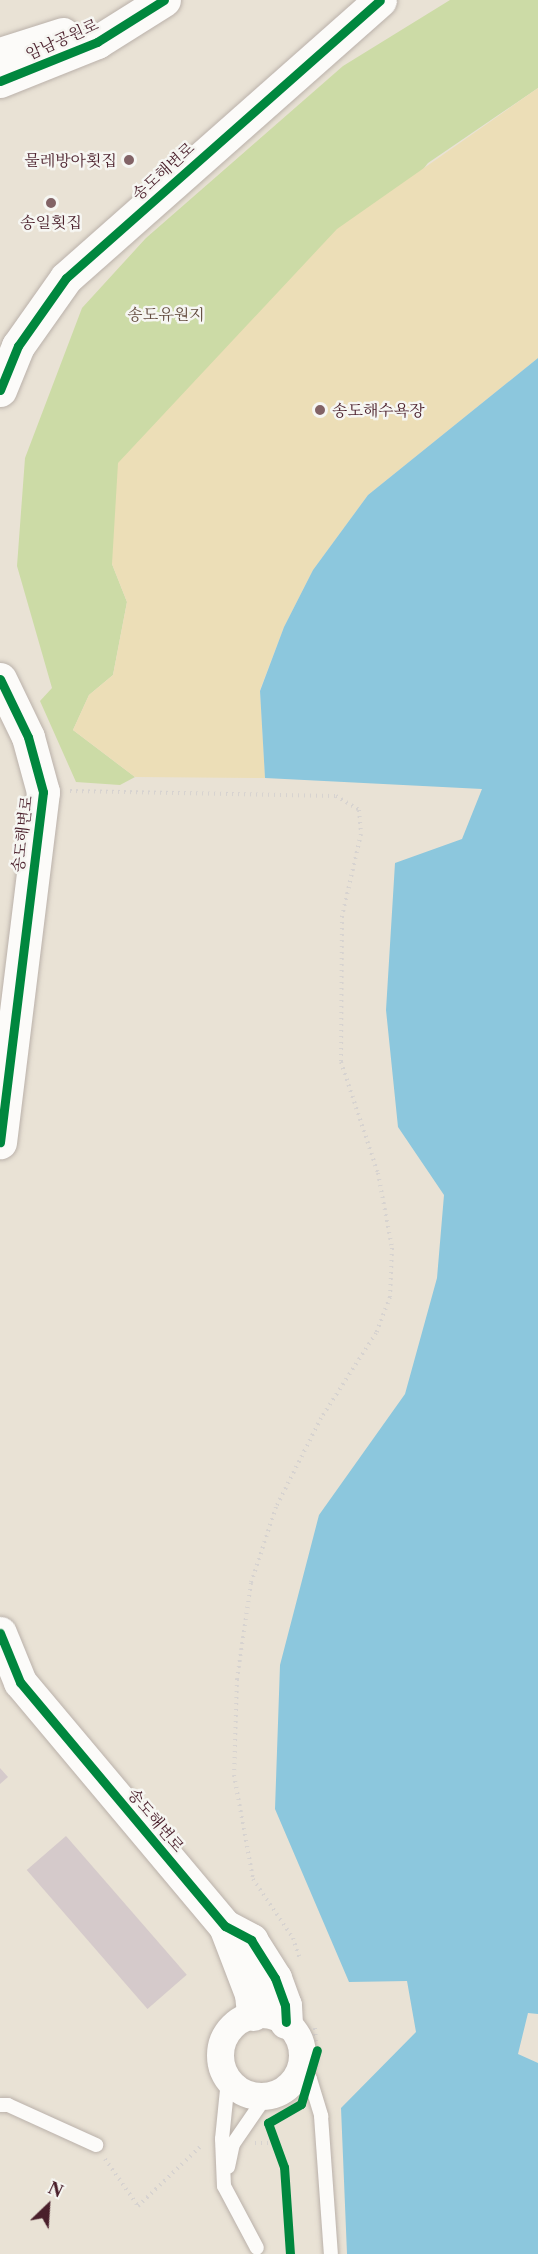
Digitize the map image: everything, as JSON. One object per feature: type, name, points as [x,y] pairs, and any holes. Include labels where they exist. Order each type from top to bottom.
[{"type":"street","name":"암남공원로","points":[[0,54],[37,45],[125,0]]},
{"type":"street","name":"암남공원로","points":[[0,81],[97,42],[164,0]]},
{"type":"street","name":"송도해변로","points":[[0,390],[18,346],[66,278],[380,0]]},
{"type":"street","name":"송도해변로","points":[[0,679],[28,737],[42,790],[0,1142]]},
{"type":"street","name":"송도해변로","points":[[0,1633],[20,1683],[225,1926],[251,1994],[253,2014]]},
{"type":"street","name":"송도해변로","points":[[225,1926],[251,1940],[275,1978],[285,2005],[300,2021]]},
{"type":"street","points":[[253,2014],[300,2021],[304,2076],[279,2092],[266,2096],[239,2090],[228,2080],[219,2054],[222,2040],[234,2024],[253,2014]]},
{"type":"lane","points":[[304,2076],[321,2116],[331,2254]]},
{"type":"lane","points":[[228,2080],[228,2141],[224,2186],[257,2248]]},
{"type":"lane","points":[[228,2141],[266,2096]]},
{"type":"lane","points":[[0,2105],[8,2105],[96,2145]]},
{"type":"path","points":[[42,790],[336,796],[359,810],[361,834],[342,916],[340,1062],[378,1173],[392,1248],[390,1297],[376,1333],[321,1418],[276,1507],[251,1583],[237,1679],[234,1775],[253,1879],[294,1938],[303,1969]]},
{"type":"path","points":[[300,2021],[318,2050],[304,2076]]},
{"type":"path","points":[[96,2145],[138,2206],[212,2135],[228,2141],[275,2147],[270,2133]]},
{"type":"green space","name":"송도유원지","points":[[450,0],[538,0],[538,88],[428,163],[112,564],[127,602],[113,675],[89,695],[73,730],[135,777],[120,785],[76,782],[40,701],[52,688],[17,566],[25,458],[82,308],[146,238],[343,66]]},
{"type":"sand","name":"송도해수욕장","points":[[538,88],[538,358],[368,495],[313,570],[284,627],[260,690],[265,778],[135,777],[73,730],[89,695],[113,675],[127,602],[112,564],[118,463],[337,229]]},
{"type":"water","points":[[538,358],[538,2014],[528,2013],[518,2054],[538,2063],[538,2254],[347,2254],[341,2108],[416,2032],[407,1981],[349,1982],[275,1809],[280,1665],[319,1515],[405,1394],[437,1278],[444,1195],[398,1127],[386,1010],[395,863],[462,839],[482,789],[265,778],[260,691],[284,627],[313,570],[368,495]]},
{"type":"building","points":[[0,1768],[8,1777],[0,1784]]},
{"type":"building","points":[[66,1836],[187,1975],[147,2009],[27,1870]]},
{"type":"cycle path","points":[[0,81],[97,42],[164,0]]},
{"type":"cycle path","points":[[0,390],[18,346],[66,278],[380,0]]},
{"type":"cycle path","points":[[0,679],[28,737],[43,792],[0,1142]]},
{"type":"cycle path","points":[[0,1633],[20,1682],[225,1926],[251,1940],[275,1978],[285,2005],[286,2022]]},
{"type":"cycle path","points":[[290,2254],[284,2167],[268,2123],[301,2104],[317,2050]]},
{"type":"place","name":"물레방아횟집","points":[[129,160]]},
{"type":"place","name":"송일횟집","points":[[51,203]]},
{"type":"place","name":"송도해수욕장","points":[[320,410]]}]
